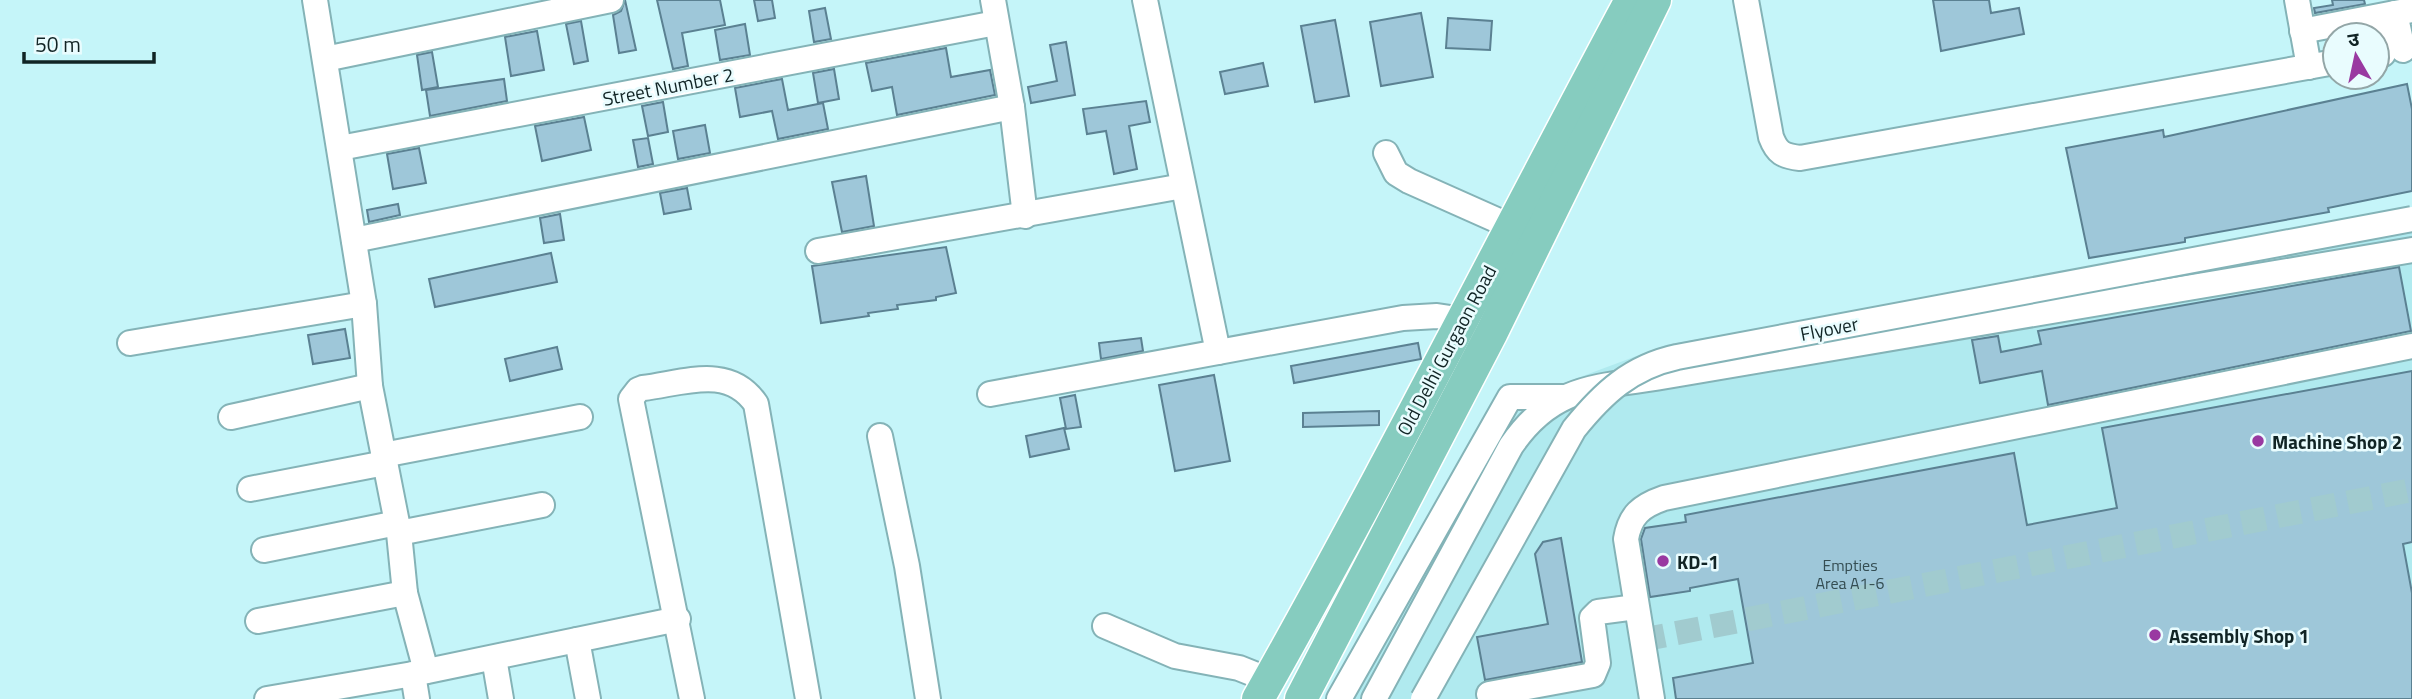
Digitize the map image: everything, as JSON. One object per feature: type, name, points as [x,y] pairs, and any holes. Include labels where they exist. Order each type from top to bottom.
[{"type":"main road","name":"Old Delhi Gurgaon Road","points":[[1264,690],[1464,320],[1510,226],[1631,0]]},
{"type":"main road","name":"Old Delhi Gurgaon Road","points":[[1301,699],[1517,280],[1656,0]]},
{"type":"main road","points":[[1489,267],[1517,280]]},
{"type":"street","points":[[315,0],[364,304],[370,386],[398,528],[405,593],[420,673],[417,699]]},
{"type":"street","points":[[325,58],[611,0]]},
{"type":"street","points":[[1145,0],[1218,352]]},
{"type":"street","points":[[1746,0],[1770,136],[1776,150],[1785,156],[1800,158],[2321,65]]},
{"type":"street","points":[[2297,0],[2309,67]]},
{"type":"street","points":[[994,11],[1012,107],[1025,216]]},
{"type":"street","name":"Street Number 2","points":[[340,148],[994,11]]},
{"type":"street","points":[[2302,31],[2395,13],[2394,52]]},
{"type":"street","points":[[354,240],[1012,107]]},
{"type":"street","points":[[1386,153],[1396,173],[1409,181],[1510,226]]},
{"type":"street","points":[[818,251],[1184,186]]},
{"type":"street","name":"Flyover","points":[[1423,699],[1574,429],[1597,401],[1636,370],[1677,357],[2412,219]]},
{"type":"street","points":[[1339,699],[1510,397],[1562,397],[1687,373],[2412,250]]},
{"type":"street","points":[[130,343],[364,304]]},
{"type":"street","points":[[990,394],[1419,316],[1464,320]]},
{"type":"street","points":[[1652,699],[1626,539],[1629,523],[1645,505],[1664,498],[2412,346]]},
{"type":"street","points":[[692,699],[678,619],[631,399],[643,388],[726,379],[747,391],[756,404],[807,699]]},
{"type":"street","points":[[231,418],[370,386]]},
{"type":"street","points":[[1374,699],[1511,446],[1537,413],[1562,397]]},
{"type":"street","points":[[250,489],[580,417]]},
{"type":"street","points":[[880,436],[907,566],[928,699]]},
{"type":"street","points":[[264,550],[542,505]]},
{"type":"street","points":[[258,621],[405,593]]},
{"type":"street","points":[[1489,694],[1592,675],[1598,663],[1592,622],[1594,615],[1636,607]]},
{"type":"street","points":[[273,698],[420,673],[678,619]]},
{"type":"street","points":[[1105,626],[1175,656],[1239,668],[1264,690]]},
{"type":"street","points":[[577,640],[588,699]]},
{"type":"street","points":[[494,657],[501,699]]},
{"type":"shaded area","points":[[2412,210],[2412,699],[1353,699],[1516,401],[1666,345]]},
{"type":"building","points":[[625,0],[636,50],[619,53],[613,15],[621,11]]},
{"type":"building","points":[[657,0],[720,0],[725,25],[682,33],[688,66],[673,69]]},
{"type":"building","points":[[754,0],[772,0],[775,18],[758,21]]},
{"type":"building","points":[[1933,0],[1989,0],[1991,13],[2019,8],[2024,34],[1941,51]]},
{"type":"building","points":[[2332,0],[2364,0],[2365,4],[2315,13],[2314,8],[2333,5]]},
{"type":"building","points":[[825,8],[831,39],[814,42],[809,11]]},
{"type":"building","points":[[1421,13],[1433,77],[1381,86],[1370,22]]},
{"type":"building","points":[[1448,18],[1492,21],[1490,50],[1446,48]]},
{"type":"building","points":[[1335,20],[1349,96],[1315,102],[1301,26]]},
{"type":"building","points":[[581,21],[588,61],[574,64],[566,24]]},
{"type":"building","points":[[745,24],[750,55],[720,60],[715,30]]},
{"type":"building","points":[[537,31],[544,70],[511,76],[505,37]]},
{"type":"building","points":[[1066,42],[1075,95],[1031,103],[1028,87],[1057,81],[1050,45]]},
{"type":"building","points":[[946,48],[951,77],[990,70],[995,95],[897,115],[892,87],[872,91],[866,63]]},
{"type":"building","points":[[432,52],[438,87],[422,90],[417,55]]},
{"type":"building","points":[[1263,63],[1268,86],[1225,94],[1220,72]]},
{"type":"building","points":[[834,69],[839,99],[818,103],[813,73]]},
{"type":"building","points":[[504,79],[507,101],[430,116],[426,90]]},
{"type":"building","points":[[782,79],[788,110],[823,103],[828,129],[778,139],[772,111],[740,117],[735,88]]},
{"type":"building","points":[[2407,84],[2412,109],[2412,191],[2328,208],[2329,212],[2185,238],[2185,242],[2089,258],[2066,148],[2163,130],[2164,137],[2375,91],[2391,91],[2391,87]]},
{"type":"building","points":[[1146,101],[1150,122],[1129,126],[1137,169],[1114,174],[1106,131],[1087,134],[1083,109]]},
{"type":"building","points":[[663,102],[668,132],[648,136],[642,106]]},
{"type":"building","points":[[584,117],[591,150],[542,161],[535,126]]},
{"type":"building","points":[[705,125],[710,153],[678,159],[673,131]]},
{"type":"building","points":[[648,138],[653,164],[638,167],[633,140]]},
{"type":"building","points":[[419,148],[426,183],[393,189],[387,154]]},
{"type":"building","points":[[866,176],[874,226],[842,232],[832,182]]},
{"type":"building","points":[[687,188],[691,209],[664,214],[660,193]]},
{"type":"building","points":[[398,204],[400,215],[369,222],[367,210]]},
{"type":"building","points":[[560,214],[564,240],[544,243],[540,218]]},
{"type":"building","points":[[946,247],[956,293],[936,297],[936,300],[897,305],[898,309],[868,313],[869,316],[821,323],[812,266]]},
{"type":"building","points":[[551,253],[557,282],[435,307],[429,279]]},
{"type":"building","points":[[2399,267],[2411,331],[2048,405],[2042,371],[1980,383],[1972,340],[1998,336],[2001,352],[2041,344],[2038,331]]},
{"type":"building","points":[[345,329],[350,358],[313,364],[308,335]]},
{"type":"building","points":[[1141,338],[1143,351],[1101,359],[1099,343]]},
{"type":"building","points":[[1418,343],[1421,359],[1294,383],[1291,366]]},
{"type":"building","points":[[557,347],[562,369],[510,381],[505,359]]},
{"type":"building","points":[[2412,371],[2412,542],[2403,544],[2412,593],[2412,699],[1676,699],[1673,678],[1753,663],[1738,579],[1690,588],[1690,591],[1650,597],[1641,539],[1645,528],[1686,522],[1685,515],[2014,453],[2027,525],[2117,508],[2102,428]]},
{"type":"building","points":[[1214,375],[1230,461],[1175,471],[1159,385]]},
{"type":"building","points":[[1075,395],[1081,427],[1066,429],[1060,398]]},
{"type":"building","points":[[1379,411],[1379,425],[1303,427],[1303,413]]},
{"type":"building","points":[[1064,428],[1069,449],[1030,457],[1026,436]]},
{"type":"building","points":[[1561,538],[1582,662],[1485,680],[1477,637],[1548,624],[1535,554],[1543,542]]},
{"type":"tunnel","points":[[1641,640],[2412,490]]},
{"type":"place","name":"Machine Shop 2","points":[[2258,441]]},
{"type":"place","name":"KD-1","points":[[1663,561]]},
{"type":"place","name":"Assembly Shop 1","points":[[2155,635]]}]
